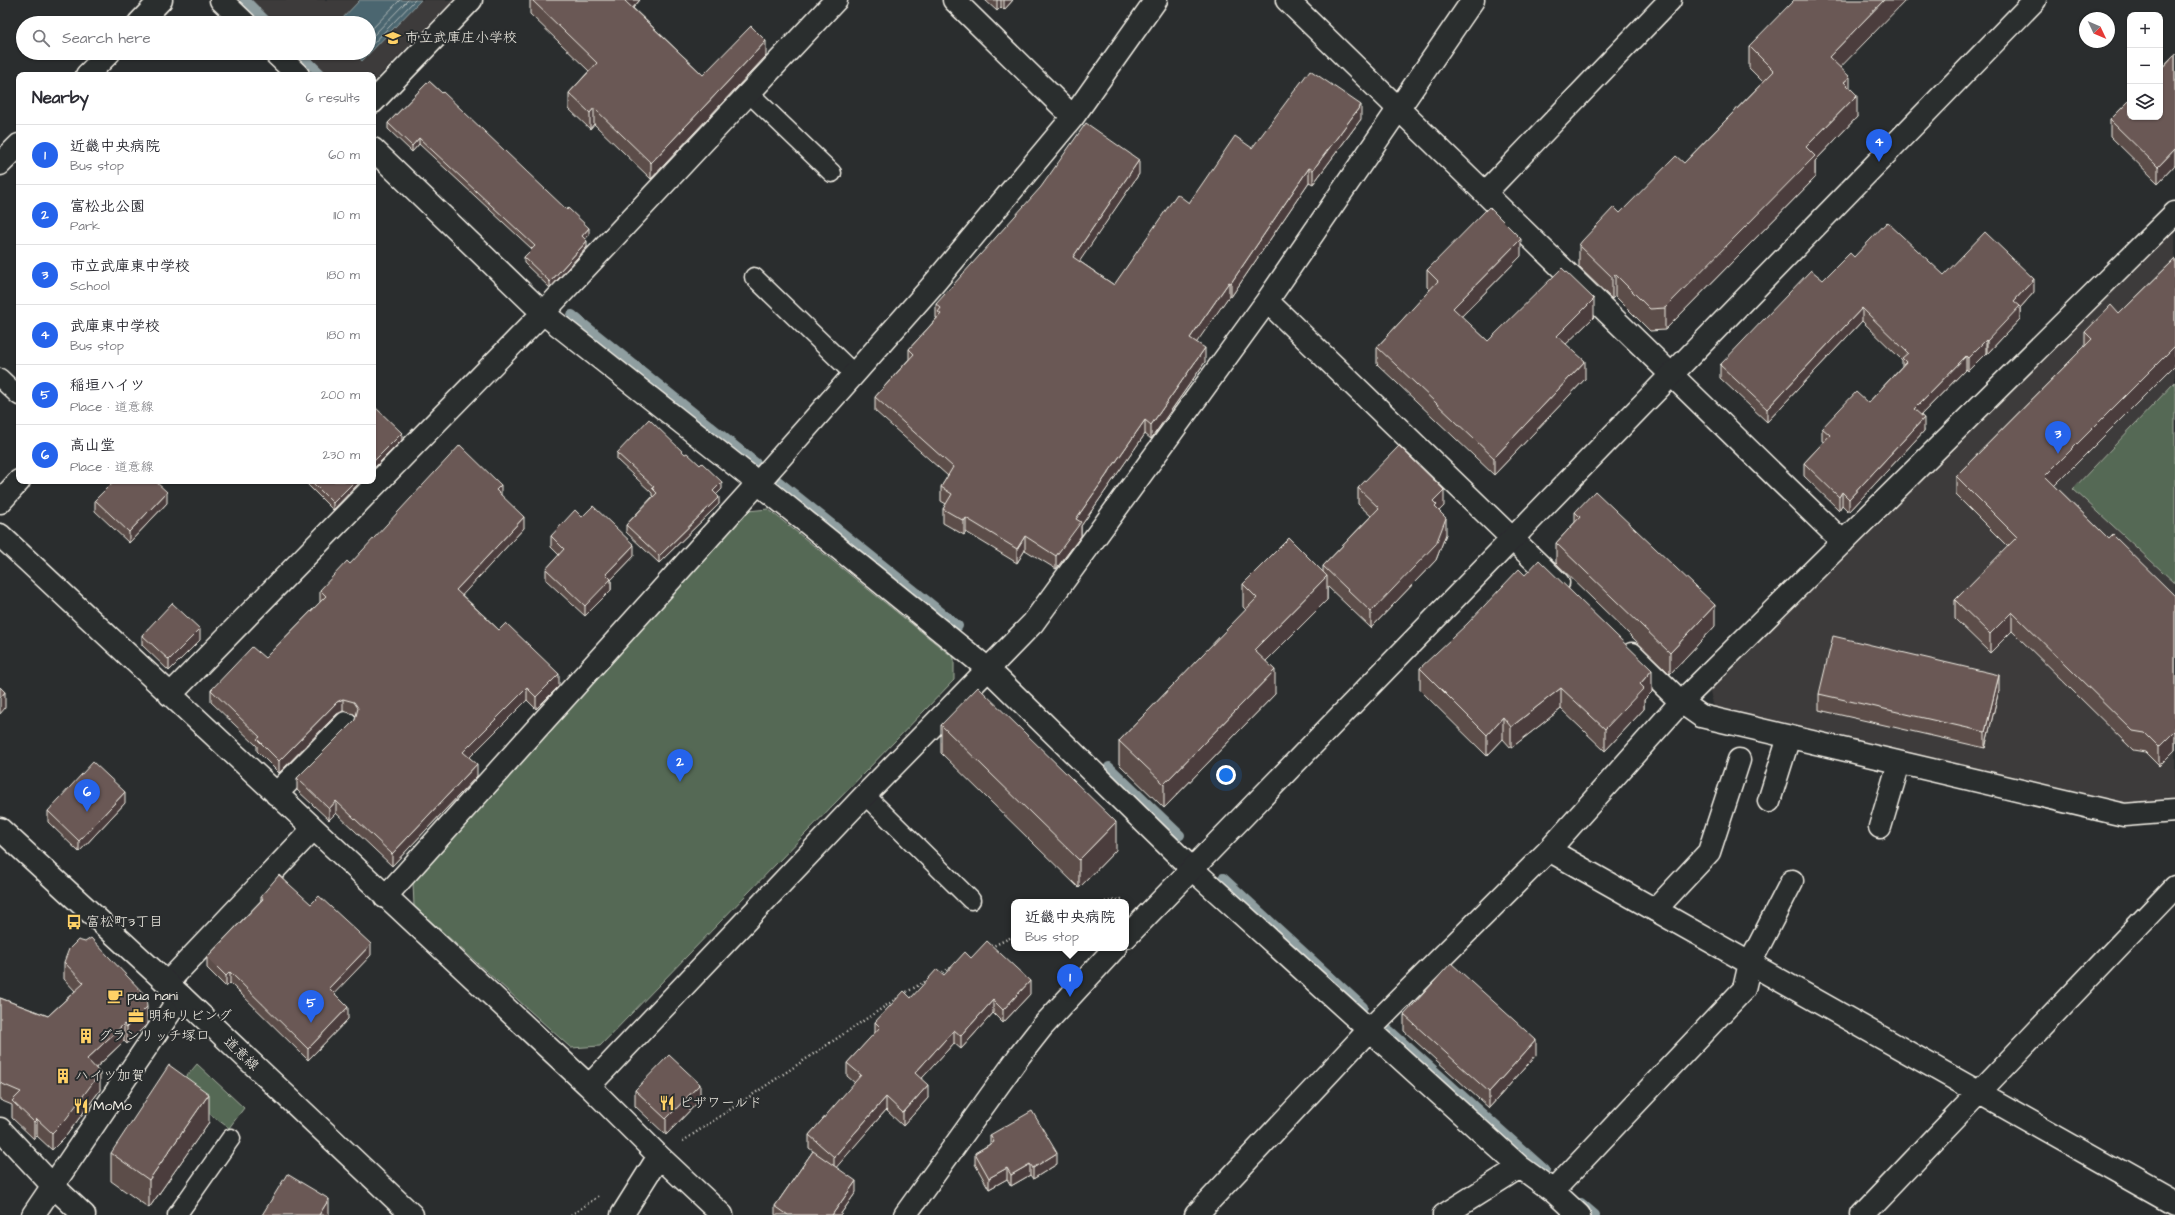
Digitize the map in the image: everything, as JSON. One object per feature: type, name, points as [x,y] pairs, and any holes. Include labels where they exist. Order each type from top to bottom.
[{"type":"street","points":[[146,16],[161,0]]},
{"type":"street","points":[[221,0],[238,16]]},
{"type":"street","points":[[376,99],[471,0]]},
{"type":"street","points":[[376,480],[543,313],[836,0]]},
{"type":"street","points":[[954,0],[1074,117]]},
{"type":"street","points":[[385,897],[765,475],[931,287],[1074,117],[1156,0]]},
{"type":"street","points":[[1288,0],[1843,542]]},
{"type":"street","points":[[589,1086],[865,795],[1033,623],[1268,301],[1473,0]]},
{"type":"street","points":[[1485,193],[1670,0]]},
{"type":"street","points":[[1129,934],[1191,868],[2035,0]]},
{"type":"street","points":[[90,72],[102,60]]},
{"type":"street","points":[[282,60],[295,72]]},
{"type":"street","points":[[0,164],[16,148]]},
{"type":"street","points":[[376,152],[543,313],[765,475],[988,669],[1191,868],[1520,1167],[1552,1191],[1579,1215]]},
{"type":"street","points":[[1196,1215],[1370,1030],[1549,850],[1681,702],[2175,213]]},
{"type":"street","points":[[1268,301],[1574,599]]},
{"type":"street","points":[[0,502],[16,484]]},
{"type":"street","points":[[170,695],[372,484]]},
{"type":"street","points":[[0,535],[385,897],[589,1086],[659,1156],[722,1215]]},
{"type":"street","points":[[1619,642],[1681,702],[1701,716],[2124,815],[2175,812]]},
{"type":"street","points":[[276,794],[346,723]]},
{"type":"street","points":[[1769,801],[1789,737]]},
{"type":"street","points":[[1655,910],[1709,852],[1738,760]]},
{"type":"street","points":[[1880,827],[1899,763]]},
{"type":"street","points":[[33,1215],[53,1186],[174,990],[313,828]]},
{"type":"street","name":"道意線","points":[[0,829],[174,990],[411,1215]]},
{"type":"street","points":[[1549,850],[2175,1203]]},
{"type":"street","points":[[1552,1191],[1744,989],[1750,964],[1792,881]]},
{"type":"street","points":[[1862,1215],[2175,887]]},
{"type":"street","points":[[905,1215],[1020,1055],[1042,1027],[1113,951]]},
{"type":"street","points":[[0,1129],[53,1186],[84,1215]]},
{"type":"street","points":[[622,1215],[659,1156]]},
{"type":"street","points":[[1444,1215],[1520,1167]]},
{"type":"lane","points":[[749,93],[832,174]]},
{"type":"lane","points":[[754,277],[854,374]]},
{"type":"lane","points":[[0,378],[16,393]]},
{"type":"lane","points":[[865,795],[971,900]]},
{"type":"lane","points":[[177,1215],[231,1138]]},
{"type":"path","points":[[1123,899],[1129,898]]},
{"type":"path","points":[[988,948],[1011,937]]},
{"type":"path","points":[[659,1156],[914,987],[955,966]]},
{"type":"path","points":[[571,1215],[602,1194]]},
{"type":"shaded area","name":"市立武庫庄小学校","points":[[251,0],[454,0],[376,79],[376,72],[325,72],[313,60],[376,60],[376,16],[268,16]]},
{"type":"shaded area","points":[[2175,221],[2175,803],[2129,809],[1714,708],[1709,687]]},
{"type":"green space","points":[[2175,382],[2175,583],[2073,489]]},
{"type":"green space","points":[[768,509],[954,658],[954,680],[600,1046],[571,1048],[414,906],[413,883],[748,511]]},
{"type":"green space","points":[[197,1064],[244,1108],[229,1128],[176,1089]]},
{"type":"water","points":[[360,0],[421,0],[376,47],[376,16],[345,16]]},
{"type":"building","points":[[532,0],[625,0],[703,75],[751,26],[766,41],[651,163],[594,108],[590,113],[569,93],[597,63]]},
{"type":"building","points":[[1794,0],[1884,0],[1829,57],[1850,77],[1844,82],[1857,95],[1806,147],[1815,156],[1665,308],[1650,309],[1615,274],[1612,277],[1579,245],[1614,207],[1620,213],[1676,156],[1684,163],[1774,71],[1749,46]]},
{"type":"building","points":[[2175,54],[2175,149],[2158,167],[2110,120],[2127,103],[2127,120],[2163,120],[2163,67]]},
{"type":"building","points":[[1310,70],[1361,105],[1313,170],[1309,168],[1231,283],[1229,282],[1190,338],[1205,348],[1151,425],[1145,420],[1076,519],[1081,522],[1056,556],[1025,536],[1017,549],[966,518],[964,521],[943,509],[952,494],[941,487],[953,467],[875,397],[914,354],[909,349],[941,314],[938,312],[941,308],[936,304],[1041,187],[1086,123],[1139,160],[1073,257],[1114,285],[1177,194],[1189,203],[1235,136],[1252,148]]},
{"type":"building","points":[[429,81],[442,93],[443,92],[567,210],[568,208],[589,228],[582,236],[587,241],[550,282],[524,257],[535,246],[419,138],[412,146],[388,123]]},
{"type":"building","points":[[1489,207],[1521,239],[1453,308],[1488,341],[1562,268],[1594,299],[1557,336],[1585,361],[1494,458],[1377,347],[1438,281],[1427,270]]},
{"type":"building","points":[[1887,222],[1944,275],[1985,232],[2034,279],[2014,301],[2020,306],[1987,341],[1986,340],[1968,358],[1966,356],[1914,409],[1924,418],[1849,499],[1842,492],[1839,497],[1804,463],[1830,435],[1822,428],[1856,392],[1868,403],[1906,362],[1902,358],[1908,353],[1862,308],[1767,409],[1720,365],[1811,270],[1823,280],[1850,253],[1854,257]]},
{"type":"building","points":[[2175,259],[2175,346],[2045,476],[2109,539],[2113,535],[2175,596],[2175,731],[2159,747],[2145,733],[2133,731],[2012,612],[1990,634],[1955,600],[2017,537],[1956,476],[2092,339],[2085,332],[2111,305],[2119,314]]},
{"type":"building","points":[[376,408],[402,433],[376,459]]},
{"type":"building","points":[[649,419],[685,454],[687,453],[700,465],[702,463],[722,482],[713,491],[719,497],[659,556],[626,525],[657,493],[652,488],[654,487],[617,453]]},
{"type":"building","points":[[460,445],[501,485],[496,490],[524,517],[456,590],[499,630],[506,623],[559,674],[536,697],[527,688],[463,752],[477,764],[392,854],[336,801],[329,809],[297,778],[355,720],[358,708],[354,702],[343,699],[337,702],[279,761],[257,739],[260,737],[211,690],[252,647],[265,658],[326,596],[320,590],[347,561],[350,564]]},
{"type":"building","points":[[1399,446],[1444,490],[1433,501],[1437,505],[1435,507],[1446,518],[1436,544],[1371,612],[1323,566],[1379,508],[1358,488]]},
{"type":"building","points":[[111,484],[158,484],[167,492],[129,532],[95,500]]},
{"type":"building","points":[[314,484],[352,484],[333,503]]},
{"type":"building","points":[[1595,491],[1715,605],[1670,653],[1556,543],[1580,517],[1575,512]]},
{"type":"building","points":[[593,506],[634,545],[606,574],[611,579],[585,606],[546,569],[564,549],[551,536],[575,510],[582,517]]},
{"type":"building","points":[[1289,538],[1327,576],[1254,650],[1275,670],[1164,784],[1119,741],[1257,598],[1243,584]]},
{"type":"building","points":[[1539,560],[1652,670],[1640,684],[1644,688],[1605,729],[1561,688],[1511,727],[1503,717],[1487,735],[1420,668],[1467,624],[1519,569],[1525,575]]},
{"type":"building","points":[[172,603],[200,629],[169,660],[142,635]]},
{"type":"building","points":[[1833,636],[1999,675],[1985,732],[1819,694]]},
{"type":"building","points":[[0,687],[5,692],[0,698]]},
{"type":"building","points":[[978,687],[1116,822],[1079,860],[941,725]]},
{"type":"building","points":[[93,762],[125,792],[79,841],[48,811]]},
{"type":"building","points":[[279,875],[311,904],[319,896],[371,944],[329,988],[348,1007],[308,1049],[230,972],[226,976],[207,957],[263,899],[261,896]]},
{"type":"building","points":[[91,938],[146,996],[147,1007],[127,1027],[124,1024],[87,1059],[100,1073],[66,1119],[52,1133],[37,1119],[34,1122],[12,1101],[21,1092],[0,1083],[0,998],[48,1016],[84,983],[64,962],[69,949],[78,940],[85,942]]},
{"type":"building","points":[[987,941],[1030,981],[1003,1010],[993,1000],[961,1036],[954,1030],[915,1073],[928,1085],[903,1113],[886,1097],[834,1157],[809,1135],[861,1075],[847,1063],[880,1027],[875,1022],[904,991],[911,998],[937,969],[944,975],[965,952],[971,958]]},
{"type":"building","points":[[1451,963],[1536,1040],[1489,1092],[1404,1015]]},
{"type":"building","points":[[669,1055],[700,1084],[666,1119],[635,1090]]},
{"type":"building","points":[[169,1065],[209,1094],[149,1180],[111,1153]]},
{"type":"building","points":[[1032,1111],[1057,1153],[1033,1168],[1030,1164],[1011,1175],[1007,1168],[989,1178],[975,1153],[994,1142],[990,1135]]},
{"type":"building","points":[[813,1151],[856,1181],[832,1215],[788,1215],[775,1206]]},
{"type":"building","points":[[287,1174],[329,1199],[319,1215],[262,1215]]},
{"type":"waterway","points":[[245,0],[261,16]]},
{"type":"waterway","points":[[306,60],[319,72]]},
{"type":"waterway","points":[[572,315],[958,626]]},
{"type":"waterway","points":[[1109,767],[1180,835]]},
{"type":"waterway","points":[[1223,878],[1363,1007]]},
{"type":"waterway","points":[[1390,1031],[1545,1170]]},
{"type":"waterway","points":[[1581,1203],[1595,1215]]},
{"type":"place","name":"市立武庫庄小学校","points":[[393,38]]},
{"type":"place","name":"武庫東中学校","points":[[1879,162]]},
{"type":"place","name":"市立武庫東中学校","points":[[2058,454]]},
{"type":"place","name":"富松北公園","points":[[680,782]]},
{"type":"place","name":"高山堂","points":[[87,812]]},
{"type":"place","name":"富松町3丁目","points":[[74,922]]},
{"type":"place","name":"pua nani","points":[[115,996]]},
{"type":"place","name":"近畿中央病院","points":[[1070,997]]},
{"type":"place","name":"明和リビング","points":[[136,1016]]},
{"type":"place","name":"稲垣ハイツ","points":[[311,1023]]},
{"type":"place","name":"グランリッチ塚口","points":[[86,1036]]},
{"type":"place","name":"ハイツ加賀","points":[[63,1076]]},
{"type":"place","name":"ピザワールド","points":[[667,1103]]},
{"type":"place","name":"MoMo","points":[[81,1106]]}]
